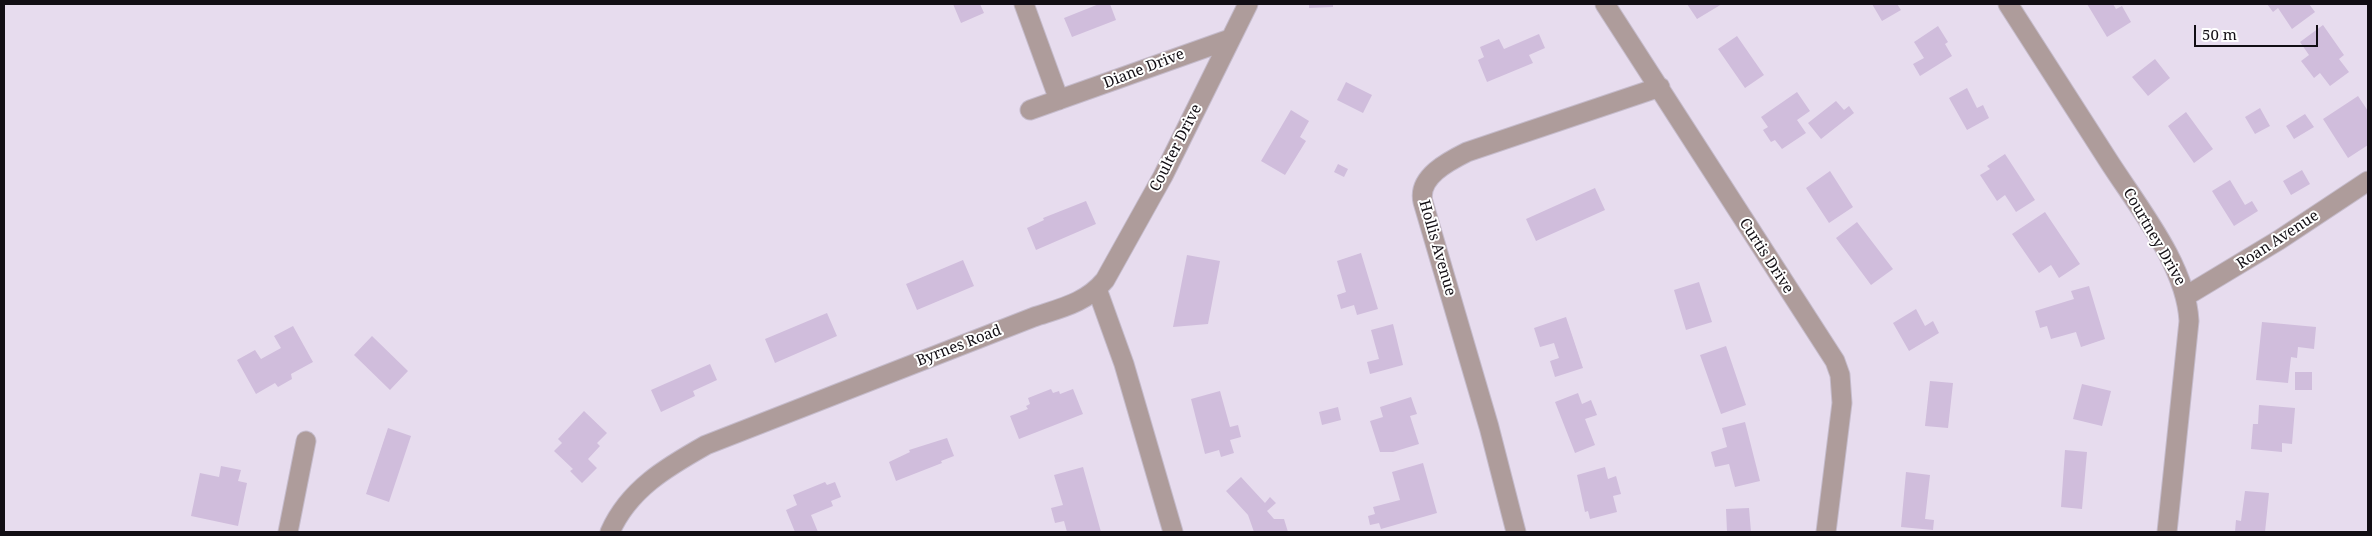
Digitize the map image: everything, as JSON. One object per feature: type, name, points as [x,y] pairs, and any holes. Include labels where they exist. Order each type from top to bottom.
[{"type":"street","points":[[1024,4],[1059,100]]},
{"type":"street","name":"Coulter Drive","points":[[1097,289],[1105,280],[1163,176],[1248,4]]},
{"type":"street","name":"Curtis Drive","points":[[1605,4],[1660,87],[1752,235],[1835,361],[1840,375],[1842,403],[1826,532]]},
{"type":"street","name":"Courtney Drive","points":[[2008,4],[2155,235],[2179,276],[2186,296],[2189,321],[2168,532]]},
{"type":"street","name":"Diane Drive","points":[[1030,110],[1230,39]]},
{"type":"street","name":"Hollis Avenue","points":[[1516,532],[1483,408],[1423,202],[1422,190],[1428,179],[1442,166],[1468,152],[1660,87]]},
{"type":"street","name":"Roan Avenue","points":[[2186,296],[2279,240],[2368,180]]},
{"type":"street","points":[[1097,289],[1124,364],[1173,532]]},
{"type":"street","name":"Byrnes Road","points":[[610,532],[630,502],[648,482],[665,468],[706,445],[1034,317],[1076,303],[1097,289]]},
{"type":"street","points":[[288,532],[306,441]]},
{"type":"building","points":[[953,4],[980,4],[984,13],[961,23]]},
{"type":"building","points":[[1099,4],[1110,4],[1116,20],[1072,37],[1064,18]]},
{"type":"building","points":[[1309,4],[1333,4],[1333,7],[1309,8]]},
{"type":"building","points":[[1687,4],[1722,4],[1697,19]]},
{"type":"building","points":[[1872,4],[1897,4],[1901,10],[1882,21]]},
{"type":"building","points":[[2087,4],[2113,4],[2116,9],[2122,6],[2131,22],[2107,37]]},
{"type":"building","points":[[2267,4],[2309,4],[2315,12],[2292,29],[2278,8],[2273,12]]},
{"type":"building","points":[[2323,25],[2344,55],[2339,59],[2349,72],[2330,86],[2320,73],[2314,78],[2301,61],[2309,55],[2300,42]]},
{"type":"building","points":[[1938,26],[1948,42],[1945,44],[1952,56],[1920,76],[1913,64],[1924,58],[1914,42]]},
{"type":"building","points":[[1539,34],[1545,48],[1529,55],[1533,63],[1487,82],[1478,60],[1484,57],[1480,47],[1499,39],[1504,49]]},
{"type":"building","points":[[1737,36],[1764,75],[1745,88],[1718,49]]},
{"type":"building","points":[[2155,59],[2170,78],[2148,96],[2132,77]]},
{"type":"building","points":[[1346,82],[1372,95],[1363,113],[1337,100]]},
{"type":"building","points":[[1967,88],[1977,108],[1983,105],[1989,118],[1967,130],[1949,98]]},
{"type":"building","points":[[1797,92],[1810,111],[1797,120],[1806,133],[1782,149],[1775,140],[1771,142],[1763,130],[1768,127],[1761,117]]},
{"type":"building","points":[[2358,96],[2368,111],[2368,145],[2348,158],[2323,119]]},
{"type":"building","points":[[1836,101],[1844,110],[1849,106],[1854,113],[1821,139],[1808,123]]},
{"type":"building","points":[[2260,108],[2270,126],[2255,134],[2245,117]]},
{"type":"building","points":[[1291,110],[1309,121],[1300,137],[1306,141],[1285,175],[1261,161]]},
{"type":"building","points":[[2186,112],[2213,149],[2194,163],[2168,126]]},
{"type":"building","points":[[2305,114],[2314,127],[2294,139],[2286,126]]},
{"type":"building","points":[[2005,154],[2035,200],[2016,212],[2005,195],[1997,201],[1980,175],[1990,169],[1987,166]]},
{"type":"building","points":[[1338,164],[1348,169],[1344,177],[1334,172]]},
{"type":"building","points":[[2302,170],[2310,184],[2291,195],[2283,181]]},
{"type":"building","points":[[1830,171],[1853,207],[1829,223],[1806,188]]},
{"type":"building","points":[[2230,180],[2245,205],[2252,201],[2258,211],[2234,226],[2212,191]]},
{"type":"building","points":[[1595,188],[1605,210],[1536,241],[1526,219]]},
{"type":"building","points":[[1086,201],[1096,224],[1036,250],[1027,228],[1044,220],[1043,218]]},
{"type":"building","points":[[2045,212],[2080,264],[2059,278],[2051,265],[2039,273],[2012,234]]},
{"type":"building","points":[[1857,222],[1893,269],[1871,285],[1836,238]]},
{"type":"building","points":[[1361,253],[1378,309],[1357,315],[1354,305],[1341,309],[1337,295],[1346,292],[1337,261]]},
{"type":"building","points":[[1187,255],[1220,261],[1208,324],[1173,327]]},
{"type":"building","points":[[963,260],[974,286],[917,310],[906,284]]},
{"type":"building","points":[[1699,282],[1712,322],[1686,330],[1674,290]]},
{"type":"building","points":[[2089,286],[2105,339],[2081,347],[2076,332],[2051,339],[2047,326],[2040,328],[2035,311],[2074,299],[2071,291]]},
{"type":"building","points":[[1916,309],[1925,326],[1933,321],[1939,333],[1909,351],[1893,323]]},
{"type":"building","points":[[827,313],[837,336],[775,363],[765,339]]},
{"type":"building","points":[[1566,317],[1583,368],[1555,377],[1550,361],[1559,358],[1554,343],[1540,347],[1534,328]]},
{"type":"building","points":[[2262,322],[2316,327],[2314,349],[2298,347],[2297,358],[2291,357],[2288,383],[2256,380]]},
{"type":"building","points":[[1393,324],[1403,365],[1370,374],[1367,362],[1379,359],[1371,330]]},
{"type":"building","points":[[293,326],[313,362],[291,374],[292,379],[278,387],[275,383],[256,394],[237,360],[255,350],[261,359],[281,348],[274,336]]},
{"type":"building","points":[[372,336],[408,371],[390,390],[354,355]]},
{"type":"building","points":[[1726,346],[1746,405],[1721,414],[1700,355]]},
{"type":"building","points":[[710,364],[717,380],[693,391],[695,396],[661,412],[651,390]]},
{"type":"building","points":[[2295,372],[2312,372],[2312,390],[2295,390]]},
{"type":"building","points":[[1930,381],[1953,383],[1948,428],[1925,426]]},
{"type":"building","points":[[2082,384],[2111,391],[2102,426],[2073,419]]},
{"type":"building","points":[[1051,389],[1053,393],[1059,391],[1060,394],[1073,389],[1083,414],[1019,439],[1010,416],[1028,409],[1026,406],[1030,404],[1028,398]]},
{"type":"building","points":[[1220,391],[1230,427],[1238,425],[1241,437],[1230,440],[1234,453],[1221,457],[1219,450],[1205,454],[1191,399]]},
{"type":"building","points":[[1578,393],[1582,404],[1591,400],[1597,415],[1585,419],[1595,445],[1575,453],[1555,402]]},
{"type":"building","points":[[1411,397],[1417,414],[1410,416],[1419,444],[1393,452],[1380,452],[1370,421],[1383,417],[1380,407]]},
{"type":"building","points":[[2259,405],[2295,408],[2292,444],[2282,443],[2282,452],[2251,449],[2253,424],[2258,424]]},
{"type":"building","points":[[1338,407],[1341,420],[1322,425],[1319,412]]},
{"type":"building","points":[[584,411],[607,433],[597,443],[600,446],[588,459],[597,468],[582,483],[570,471],[573,469],[554,451],[562,443],[558,439]]},
{"type":"building","points":[[1745,422],[1760,481],[1735,487],[1729,464],[1715,467],[1711,452],[1727,447],[1722,428]]},
{"type":"building","points":[[388,428],[411,436],[389,502],[366,494]]},
{"type":"building","points":[[947,438],[954,456],[941,461],[942,463],[896,481],[889,462],[910,452],[909,450]]},
{"type":"building","points":[[2065,450],[2087,452],[2082,509],[2061,507]]},
{"type":"building","points":[[1423,463],[1437,513],[1381,529],[1379,523],[1370,525],[1368,516],[1375,514],[1373,507],[1400,500],[1392,472]]},
{"type":"building","points":[[221,466],[241,470],[238,481],[247,483],[238,526],[191,516],[200,473],[219,477]]},
{"type":"building","points":[[1083,467],[1101,532],[1067,532],[1064,521],[1055,523],[1051,508],[1063,505],[1054,475]]},
{"type":"building","points":[[1605,467],[1608,479],[1616,476],[1621,494],[1613,496],[1617,512],[1590,519],[1588,511],[1585,512],[1577,475]]},
{"type":"building","points":[[1906,472],[1930,475],[1925,519],[1934,520],[1933,530],[1901,527]]},
{"type":"building","points":[[1241,477],[1265,503],[1270,497],[1276,503],[1267,511],[1274,519],[1284,519],[1288,532],[1254,532],[1248,515],[1226,491]]},
{"type":"building","points":[[825,482],[827,485],[835,482],[841,497],[831,501],[833,506],[811,515],[818,532],[795,532],[786,510],[797,505],[793,495]]},
{"type":"building","points":[[2245,491],[2269,493],[2265,532],[2235,532],[2236,520],[2241,521]]},
{"type":"building","points":[[1749,508],[1751,532],[1727,532],[1726,509]]}]
